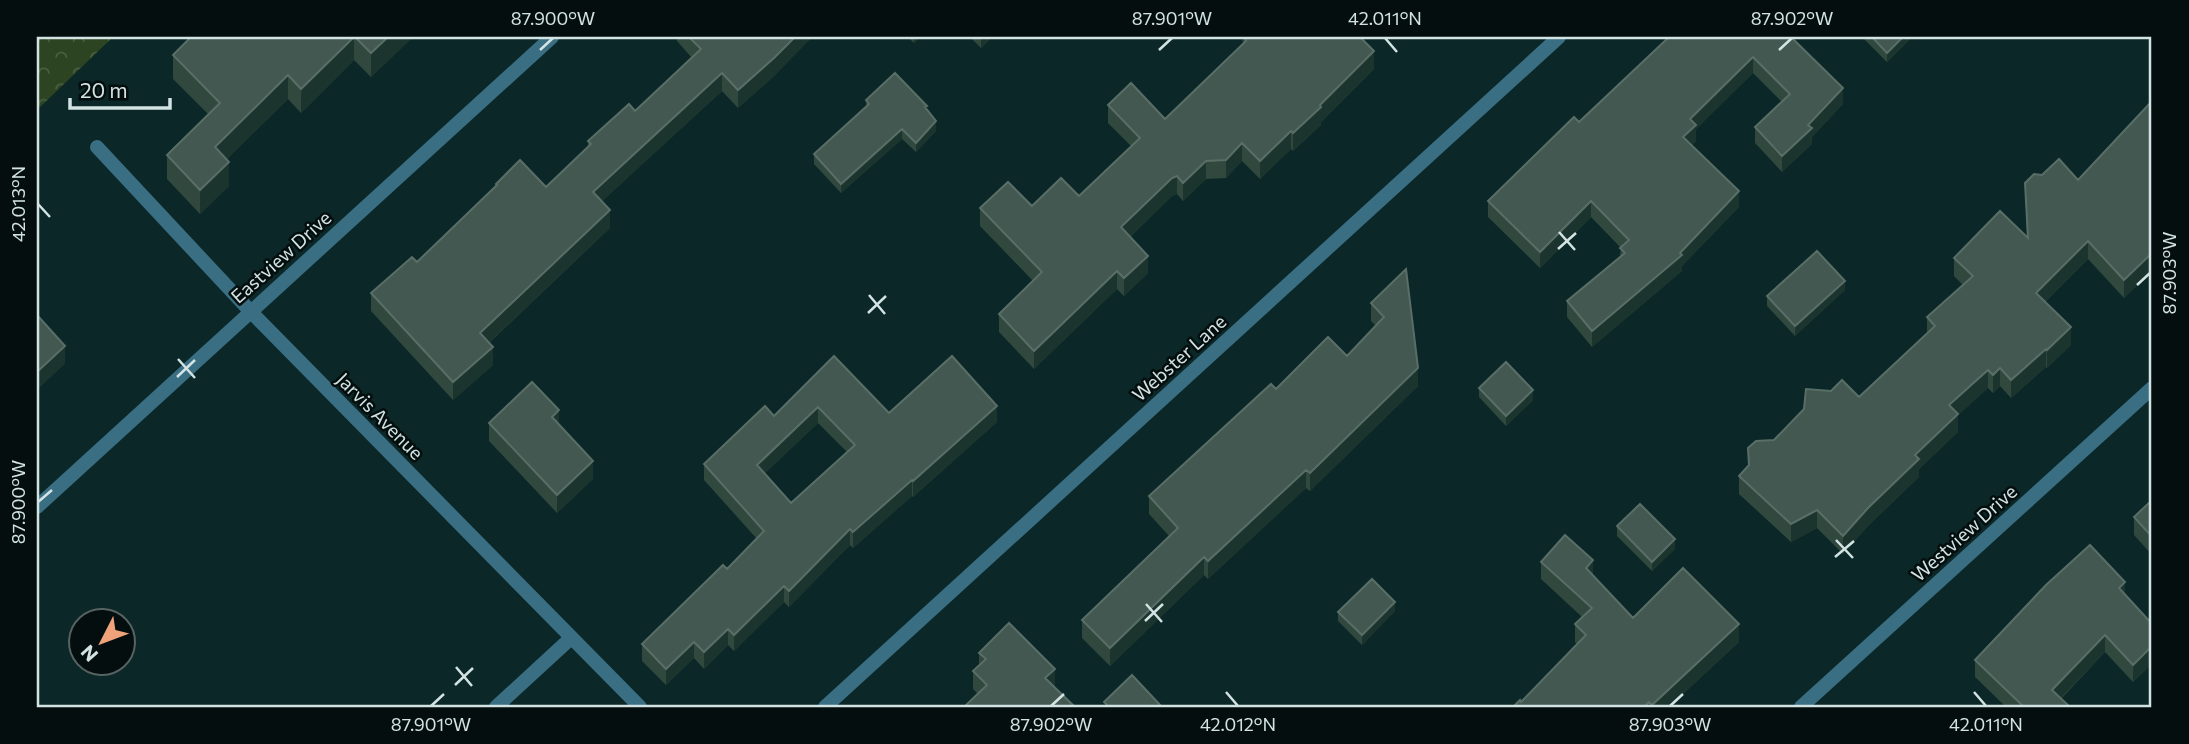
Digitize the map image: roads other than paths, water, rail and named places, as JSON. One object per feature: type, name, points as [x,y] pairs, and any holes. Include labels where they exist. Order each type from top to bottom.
[{"type":"street","name":"Eastview Drive","points":[[37,507],[552,37]]},
{"type":"street","name":"Webster Lane","points":[[825,707],[1559,37]]},
{"type":"street","name":"Jarvis Avenue","points":[[97,147],[251,312],[640,707]]},
{"type":"street","name":"Westview Drive","points":[[1801,707],[2152,388]]},
{"type":"street","points":[[496,707],[571,638]]}]
